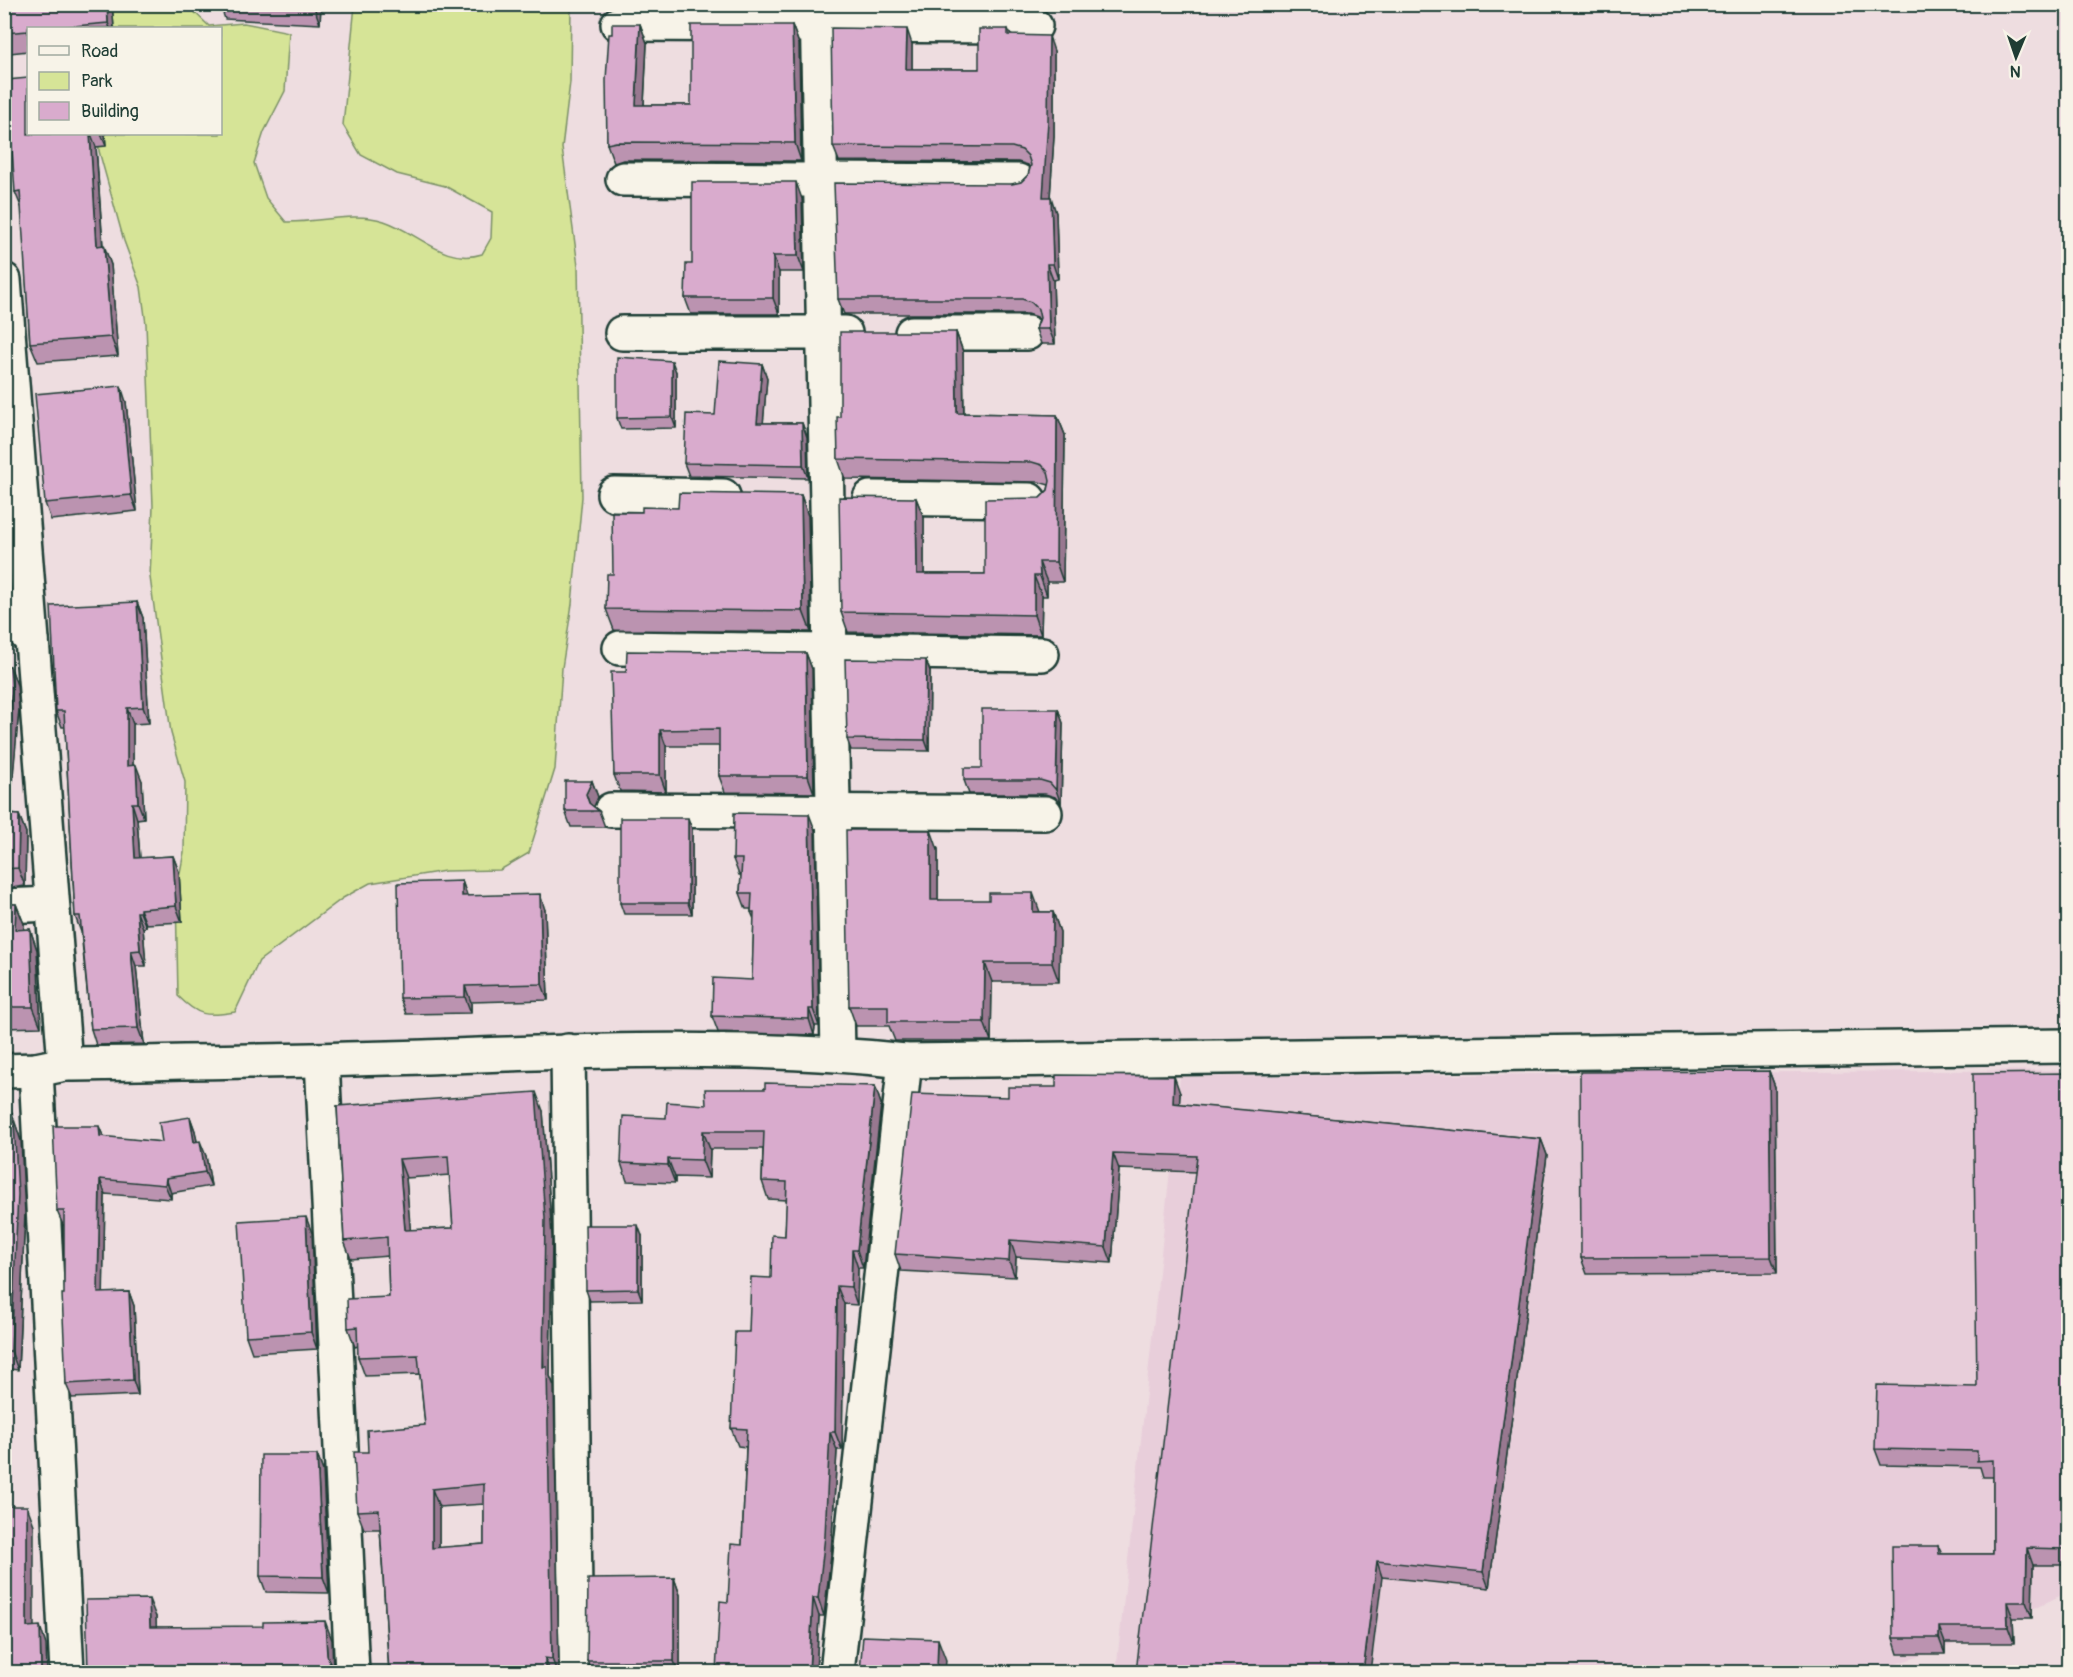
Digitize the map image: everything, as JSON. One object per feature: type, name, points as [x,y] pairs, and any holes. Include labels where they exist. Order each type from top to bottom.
[{"type":"street","points":[[618,24],[817,14],[1035,26]]},
{"type":"street","points":[[817,14],[822,334],[814,497],[828,650],[838,1054]]},
{"type":"street","points":[[623,178],[1018,181]]},
{"type":"street","points":[[4,280],[52,904],[35,1068],[67,1672]]},
{"type":"street","points":[[622,333],[1028,333]]},
{"type":"street","points":[[614,494],[755,496]]},
{"type":"street","points":[[814,497],[1039,501]]},
{"type":"street","points":[[4,609],[32,642]]},
{"type":"street","points":[[620,648],[1042,654]]},
{"type":"street","points":[[611,810],[1045,813]]},
{"type":"street","points":[[4,906],[52,904]]},
{"type":"street","points":[[35,1068],[568,1051],[838,1054],[905,1061],[2068,1046]]},
{"type":"street","points":[[568,1051],[576,1672]]},
{"type":"street","points":[[322,1060],[352,1672]]},
{"type":"street","points":[[837,1672],[905,1061]]},
{"type":"shaded area","points":[[2068,1070],[2068,1592],[1967,1640],[1872,1672],[1116,1672],[1180,1077]]},
{"type":"green space","points":[[92,5],[194,5],[189,7],[209,26],[244,23],[289,32],[285,91],[264,132],[254,163],[266,198],[286,222],[348,217],[372,218],[396,226],[443,252],[468,256],[482,254],[491,238],[492,212],[445,186],[397,174],[361,155],[343,125],[355,5],[571,5],[570,82],[562,148],[578,266],[582,497],[572,604],[562,668],[555,769],[529,853],[500,870],[445,871],[370,883],[343,898],[259,961],[235,1012],[225,1014],[197,1011],[178,996],[176,893],[184,852],[185,782],[171,733],[150,577],[153,506],[146,324],[141,287],[124,241],[99,151],[98,135],[222,135],[222,27],[93,27]]},
{"type":"building","points":[[4,4],[107,4],[108,23],[27,27],[27,31],[4,33]]},
{"type":"building","points":[[612,24],[640,24],[636,105],[691,105],[691,25],[792,25],[795,143],[616,142],[607,144],[606,80],[609,34],[612,34]]},
{"type":"building","points":[[831,28],[907,29],[906,69],[979,69],[979,29],[1008,29],[1008,35],[1049,36],[1048,121],[1043,197],[1051,197],[1053,264],[1047,264],[1049,329],[1036,329],[1040,318],[1038,309],[1031,302],[1022,299],[838,299],[834,183],[1012,184],[1021,182],[1028,175],[1031,165],[1028,156],[1022,150],[1012,147],[833,146]]},
{"type":"building","points":[[27,78],[27,135],[90,135],[97,246],[104,245],[111,337],[30,343],[20,191],[15,192],[7,80]]},
{"type":"building","points":[[692,182],[796,182],[798,256],[773,256],[773,298],[685,298],[686,264],[692,264]]},
{"type":"building","points":[[840,332],[956,332],[957,413],[1057,415],[1056,562],[1039,562],[1040,576],[1034,576],[1034,615],[841,612],[839,497],[916,498],[917,574],[985,574],[985,499],[1040,498],[1048,490],[1050,481],[1048,472],[1042,465],[1032,462],[838,459]]},
{"type":"building","points":[[617,357],[672,361],[672,417],[617,418]]},
{"type":"building","points":[[719,361],[762,364],[757,423],[802,423],[803,465],[684,463],[686,414],[715,415]]},
{"type":"building","points":[[121,386],[131,495],[45,503],[35,394]]},
{"type":"building","points":[[679,493],[801,495],[803,611],[606,609],[607,574],[613,574],[612,512],[642,512],[642,507],[678,508]]},
{"type":"building","points":[[137,602],[143,707],[127,708],[127,766],[136,765],[138,803],[132,803],[135,858],[173,856],[176,906],[140,909],[140,912],[137,912],[140,950],[131,951],[138,1028],[91,1029],[80,916],[75,916],[64,711],[56,711],[51,606]]},
{"type":"building","points":[[627,651],[806,653],[808,776],[719,776],[719,729],[660,730],[660,775],[614,775],[611,672],[626,672]]},
{"type":"building","points":[[845,659],[926,660],[925,740],[847,739]]},
{"type":"building","points":[[4,664],[10,666],[12,690],[4,773]]},
{"type":"building","points":[[982,709],[1058,709],[1056,790],[1050,783],[1040,780],[964,780],[964,768],[982,768]]},
{"type":"building","points":[[565,781],[592,781],[586,794],[589,803],[599,811],[565,811]]},
{"type":"building","points":[[734,813],[809,814],[813,1009],[809,1009],[809,1019],[712,1016],[713,978],[752,980],[754,912],[751,912],[752,893],[740,893],[742,859],[733,859]]},
{"type":"building","points":[[4,814],[19,815],[18,868],[4,869]]},
{"type":"building","points":[[620,818],[688,818],[688,903],[620,903]]},
{"type":"building","points":[[846,830],[931,830],[931,900],[989,900],[989,893],[1033,893],[1033,912],[1053,912],[1052,963],[985,963],[984,1022],[888,1022],[888,1006],[849,1006]]},
{"type":"building","points":[[462,881],[462,896],[540,894],[542,984],[465,986],[465,997],[400,998],[398,883]]},
{"type":"building","points":[[4,904],[16,904],[15,930],[30,929],[33,1007],[4,1007]]},
{"type":"building","points":[[1769,1071],[1771,1257],[1581,1258],[1580,1072]]},
{"type":"building","points":[[2068,1073],[2068,1549],[2027,1548],[2026,1602],[2007,1602],[2008,1627],[1939,1627],[1939,1638],[1893,1638],[1892,1546],[1938,1546],[1939,1554],[1993,1554],[1993,1460],[1977,1461],[1977,1451],[1875,1449],[1877,1385],[1977,1387],[1973,1074]]},
{"type":"building","points":[[1056,1075],[1174,1076],[1173,1103],[1541,1139],[1483,1572],[1377,1561],[1363,1672],[1136,1672],[1197,1156],[1113,1153],[1106,1247],[1010,1240],[1009,1261],[895,1254],[912,1094],[1008,1097],[1008,1087],[1056,1087]]},
{"type":"building","points":[[765,1083],[875,1086],[857,1250],[852,1250],[851,1287],[837,1286],[835,1432],[830,1432],[825,1536],[818,1598],[813,1598],[809,1672],[716,1672],[720,1601],[728,1602],[731,1544],[742,1545],[747,1429],[731,1428],[735,1332],[749,1332],[751,1277],[771,1278],[772,1235],[785,1236],[787,1182],[762,1181],[764,1131],[703,1131],[702,1160],[668,1159],[668,1165],[621,1163],[623,1116],[666,1118],[667,1102],[706,1105],[705,1089],[765,1089]]},
{"type":"building","points":[[536,1092],[545,1218],[543,1367],[547,1367],[552,1659],[545,1658],[545,1672],[389,1672],[379,1510],[357,1511],[354,1452],[368,1452],[367,1430],[425,1425],[418,1355],[358,1357],[357,1327],[348,1328],[347,1299],[389,1297],[387,1237],[344,1241],[337,1106]],"holes":[[[448,1156],[453,1228],[405,1230],[399,1159]],[[484,1484],[484,1544],[432,1548],[432,1489]]]},
{"type":"building","points":[[4,1107],[10,1107],[10,1122],[14,1122],[18,1194],[11,1351],[4,1351]]},
{"type":"building","points":[[190,1117],[194,1142],[200,1141],[205,1172],[166,1178],[165,1185],[100,1179],[98,1293],[129,1292],[133,1380],[66,1384],[62,1294],[64,1294],[64,1211],[57,1211],[53,1126],[99,1126],[100,1136],[162,1142],[159,1122]]},
{"type":"building","points":[[306,1217],[311,1332],[246,1336],[239,1221]]},
{"type":"building","points":[[585,1225],[638,1225],[638,1289],[586,1290]]},
{"type":"building","points":[[261,1455],[317,1455],[323,1577],[260,1576]]},
{"type":"building","points":[[4,1506],[27,1506],[27,1627],[40,1626],[41,1672],[4,1672]]},
{"type":"building","points":[[674,1578],[674,1661],[587,1661],[588,1579]]},
{"type":"building","points":[[149,1599],[150,1627],[263,1626],[263,1622],[325,1621],[327,1655],[330,1664],[344,1672],[206,1670],[206,1672],[88,1672],[86,1600]]},
{"type":"building","points":[[863,1636],[938,1639],[937,1670],[977,1672],[860,1672]]}]
